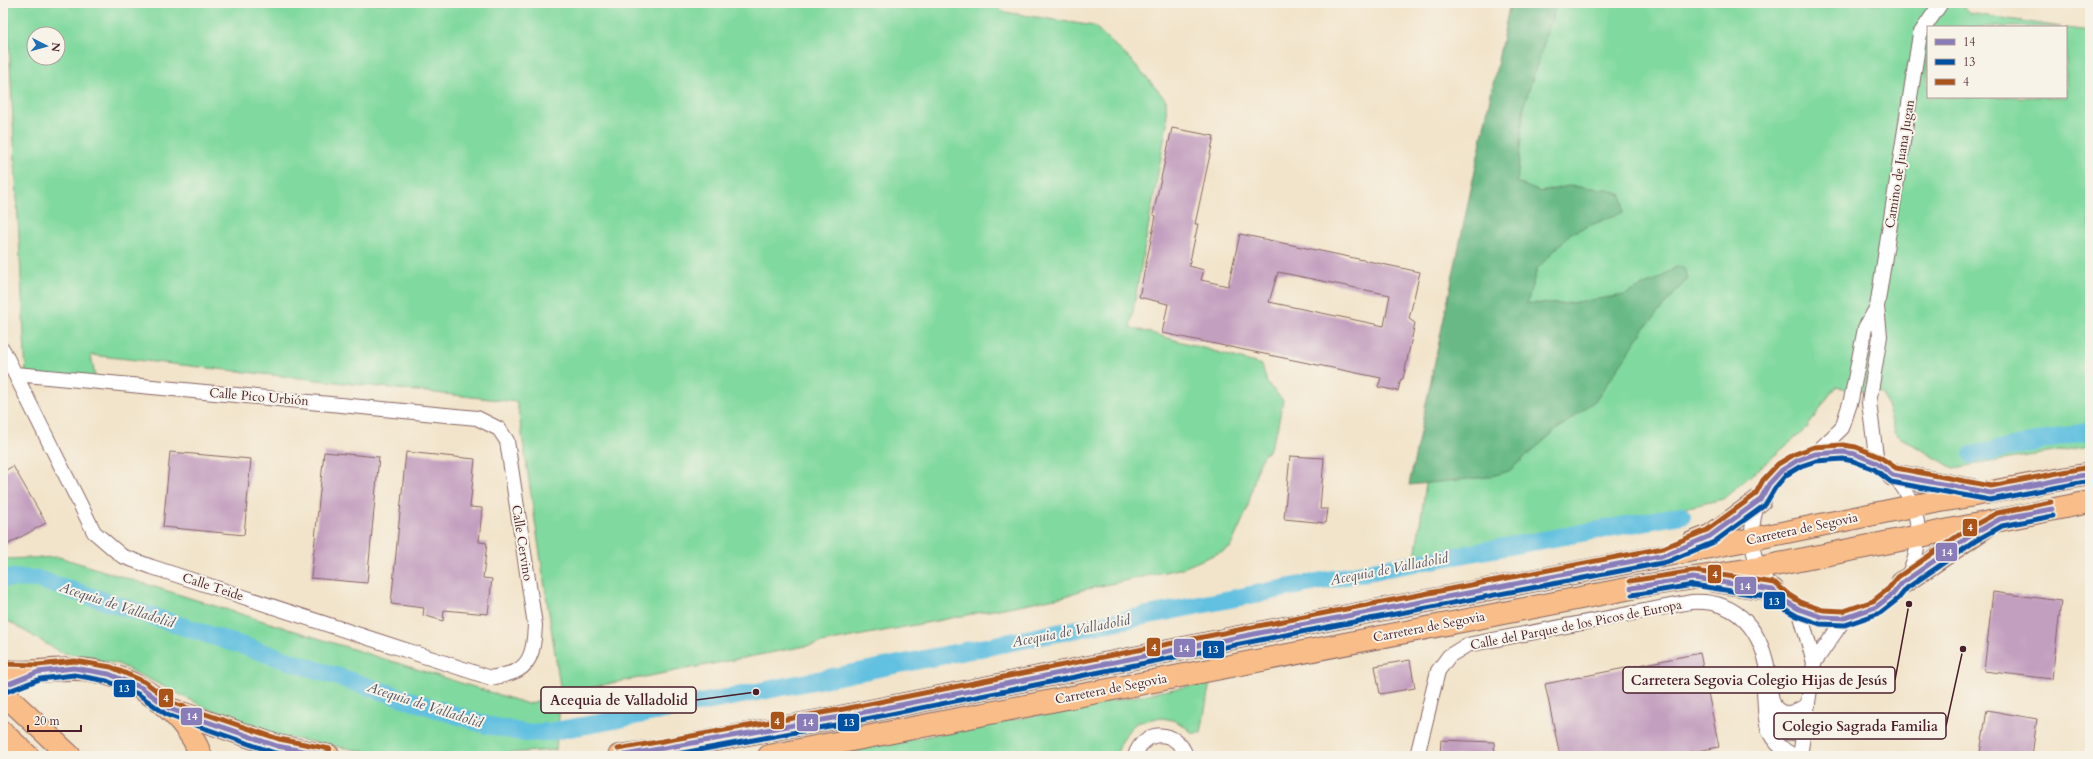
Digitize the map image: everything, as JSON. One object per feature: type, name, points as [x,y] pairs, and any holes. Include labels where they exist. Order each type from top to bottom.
[{"type":"main road","points":[[1885,469],[1991,493]]},
{"type":"main road","name":"Carretera de Segovia","points":[[620,756],[655,751],[845,716],[1269,631],[1752,539],[1913,506],[2090,474]]},
{"type":"main road","points":[[1666,555],[1710,536],[1760,500]]},
{"type":"main road","name":"Carretera de Segovia","points":[[769,756],[1693,578],[1759,568],[2090,502]]},
{"type":"main road","points":[[1902,583],[1973,534],[2000,519]]},
{"type":"main road","points":[[1693,578],[1773,590]]},
{"type":"main road","points":[[3,671],[38,672],[74,668],[109,674],[142,688],[170,709],[187,730],[201,756]]},
{"type":"main road","points":[[3,686],[38,672]]},
{"type":"main road","points":[[3,693],[70,756]]},
{"type":"main road","points":[[170,709],[276,746],[330,756]]},
{"type":"main road","points":[[3,733],[28,756]]},
{"type":"street","name":"Camino de Juana Jugan","points":[[1885,469],[1869,403],[1880,336],[1877,307],[1920,34],[1942,3]]},
{"type":"street","name":"Camino de Juana Jugan","points":[[1815,454],[1842,428],[1851,400],[1865,328],[1877,307]]},
{"type":"street","name":"Calle Teide","points":[[3,350],[94,532],[122,556],[491,678],[518,670],[529,659]]},
{"type":"street","name":"Calle Pico Urbión","points":[[16,374],[477,418],[499,429]]},
{"type":"street","name":"Calle Cervino","points":[[499,429],[507,441],[535,625],[534,644],[529,659]]},
{"type":"street","points":[[1843,452],[1855,454],[1885,469],[1904,489],[1913,506],[1918,536],[1916,555],[1902,583],[1893,594],[1876,607],[1844,618],[1822,616],[1799,610],[1773,590],[1759,568],[1752,539],[1754,519],[1760,500],[1769,484],[1782,470],[1798,460],[1815,454],[1843,452]]},
{"type":"street","name":"Calle del Parque de los Picos de Europa","points":[[1417,756],[1438,671],[1449,656],[1467,645],[1701,601],[1727,607],[1753,628],[1764,652],[1773,701],[1776,709],[1782,712],[1790,713],[1808,705]]},
{"type":"street","points":[[1799,610],[1814,663],[1800,756]]},
{"type":"street","points":[[1814,663],[1844,618]]},
{"type":"street","name":"Calle del Parque de los Picos de Europa","points":[[1764,652],[1766,727],[1769,735],[1784,750],[1794,756]]},
{"type":"street","name":"Calle del Parque de los Picos de Europa","points":[[1765,709],[1773,726],[1783,732],[1791,734],[1804,729]]},
{"type":"street","points":[[1135,756],[1142,743],[1159,735],[1168,736],[1176,740],[1182,747],[1186,756]]},
{"type":"green space","points":[[7,3],[994,3],[1004,12],[1094,26],[1134,63],[1166,100],[1167,124],[1130,327],[1262,365],[1267,383],[1283,400],[1277,430],[1269,450],[1262,457],[1257,469],[1247,510],[1230,548],[1183,568],[1082,590],[1066,596],[561,693],[517,402],[91,355],[96,382],[26,375]]},
{"type":"green space","points":[[1510,3],[1962,3],[1969,13],[2054,26],[1927,26],[1927,98],[2067,98],[2067,28],[2090,31],[2090,446],[1953,468],[1896,435],[1883,393],[1835,387],[1807,428],[1723,499],[1413,571],[1462,241]]},
{"type":"green space","points":[[1510,3],[1557,3],[1524,105],[1517,183],[1541,192],[1568,186],[1606,189],[1622,195],[1624,212],[1571,233],[1537,269],[1527,303],[1563,304],[1625,295],[1657,279],[1678,266],[1685,269],[1688,278],[1644,329],[1597,399],[1555,431],[1509,471],[1488,477],[1409,485]]},
{"type":"green space","points":[[59,557],[528,704],[561,693],[556,750],[475,755],[373,753],[279,736],[213,711],[118,664],[60,652],[3,618],[3,559]]},
{"type":"green space","points":[[1210,682],[1201,733],[1192,733],[1176,721],[1164,718],[1151,719],[1135,724],[1128,731],[1116,756],[823,756]]},
{"type":"building","points":[[1172,128],[1214,136],[1195,224],[1198,224],[1189,266],[1204,270],[1201,280],[1228,286],[1240,234],[1420,272],[1409,319],[1415,323],[1403,379],[1401,379],[1398,391],[1378,387],[1381,378],[1162,333],[1168,304],[1139,297],[1156,216],[1153,215]],"holes":[[[1278,272],[1390,295],[1384,326],[1269,302]]]},
{"type":"building","points":[[170,452],[251,459],[244,535],[163,527]]},
{"type":"building","points":[[324,452],[379,457],[367,583],[311,578]]},
{"type":"building","points":[[406,452],[475,459],[470,507],[482,508],[479,542],[487,543],[483,578],[492,579],[488,614],[444,610],[443,621],[423,615],[424,608],[391,604]]},
{"type":"building","points":[[1290,456],[1324,458],[1320,509],[1328,509],[1326,523],[1284,519]]},
{"type":"building","points":[[13,466],[46,523],[3,547],[3,472]]},
{"type":"building","points":[[1993,592],[2061,601],[2052,679],[1984,671]]},
{"type":"building","points":[[1700,653],[1719,747],[1670,756],[1560,756],[1545,684]]},
{"type":"building","points":[[1410,660],[1415,688],[1380,694],[1375,666]]},
{"type":"building","points":[[1987,710],[2037,719],[2032,756],[1995,756],[1980,753]]},
{"type":"building","points":[[1441,740],[1494,742],[1495,756],[1440,756]]},
{"type":"waterway","name":"Acequia de Valladolid","points":[[1972,455],[2090,431]]},
{"type":"waterway","name":"Acequia de Valladolid","points":[[3,578],[37,579],[486,725],[525,733],[548,732],[604,722],[1388,568],[1682,515]]},
{"type":"transit line","name":"4","points":[[618,749],[844,709],[1268,624],[1663,548],[1707,530],[1755,495],[1763,480],[1778,464],[1795,454],[1814,447],[1843,445],[1856,447],[1880,457],[1896,468],[1991,486],[2089,467]]},
{"type":"transit line","name":"14","points":[[619,756],[845,716],[1269,631],[1665,555],[1710,536],[1760,500],[1769,484],[1782,470],[1798,460],[1815,454],[1843,452],[1855,454],[1877,463],[1893,475],[1991,493],[2090,474]]},
{"type":"transit line","name":"13","points":[[666,756],[846,723],[1270,638],[1667,562],[1714,542],[1765,505],[1775,488],[1786,475],[1801,466],[1816,461],[1843,459],[1853,461],[1874,469],[1891,482],[1990,500],[2090,481]]},
{"type":"transit line","name":"4","points":[[1630,581],[1694,571],[1775,583],[1789,595],[1802,603],[1823,610],[1844,611],[1873,601],[1888,589],[1898,577],[1969,528],[1997,513],[2051,502]]},
{"type":"transit line","name":"14","points":[[1631,588],[1693,578],[1773,590],[1785,601],[1799,609],[1822,617],[1845,618],[1876,607],[1893,594],[1902,583],[1973,534],[2000,519],[2052,509]]},
{"type":"transit line","name":"13","points":[[1632,595],[1693,585],[1770,597],[1781,607],[1797,616],[1820,624],[1845,625],[1880,613],[1898,599],[1907,588],[1977,540],[2002,526],[2053,516]]},
{"type":"transit line","name":"4","points":[[3,664],[38,665],[75,661],[111,667],[145,682],[173,703],[279,739],[330,749]]},
{"type":"transit line","name":"14","points":[[3,686],[38,672],[74,668],[109,674],[142,688],[170,709],[277,746],[329,756]]},
{"type":"transit line","name":"13","points":[[6,692],[40,679],[74,675],[107,681],[138,694],[167,715],[275,753],[292,756]]},
{"type":"place","name":"Carretera Segovia Colegio Hijas de Jesús","points":[[1909,604]]},
{"type":"place","name":"Colegio Sagrada Familia","points":[[1963,649]]},
{"type":"place","name":"Acequia de Valladolid","points":[[756,692]]}]
